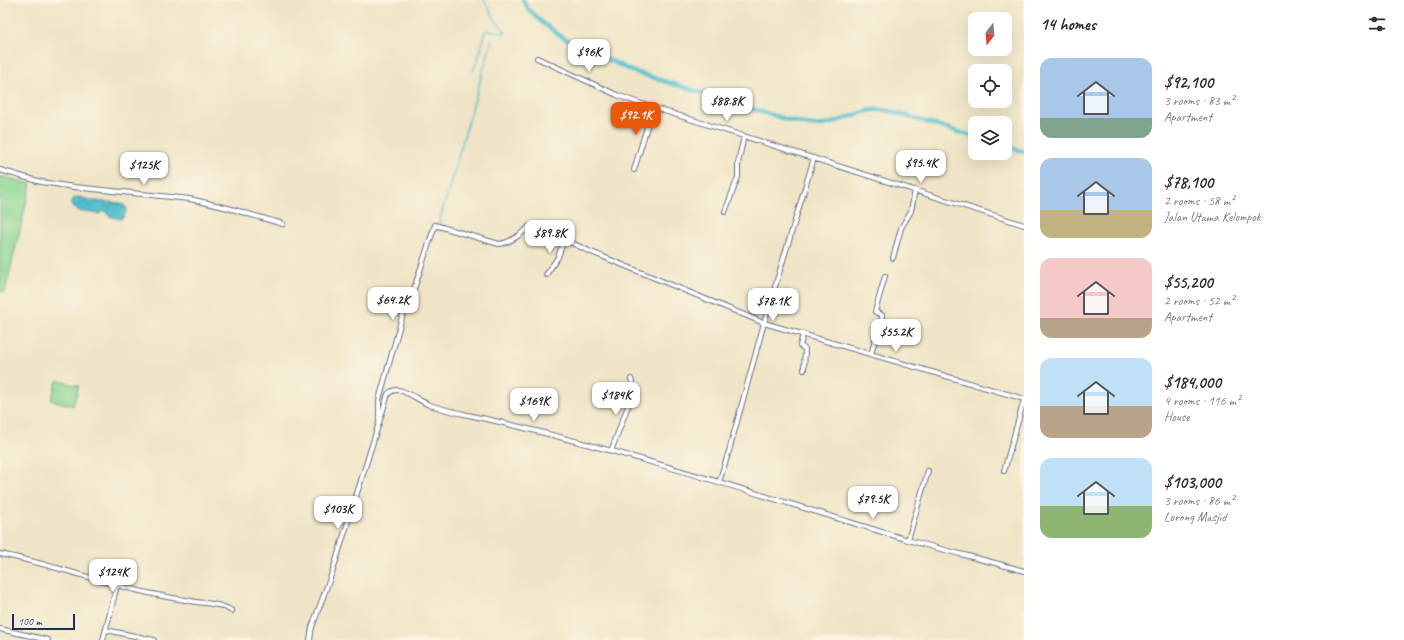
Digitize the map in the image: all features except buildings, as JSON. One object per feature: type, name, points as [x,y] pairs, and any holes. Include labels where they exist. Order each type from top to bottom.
[{"type":"street","points":[[537,58],[617,95],[1024,225]]},
{"type":"street","points":[[634,170],[653,107]]},
{"type":"street","points":[[725,212],[738,177],[738,163],[744,136]]},
{"type":"street","points":[[719,482],[729,452],[764,323],[814,158]]},
{"type":"street","points":[[0,170],[41,182],[190,199],[228,208],[282,224]]},
{"type":"street","points":[[893,258],[901,228],[911,211],[915,190]]},
{"type":"street","points":[[379,424],[379,400],[402,317],[414,290],[435,225],[499,244],[504,244],[511,240],[530,226],[540,228],[564,240],[764,323],[1024,399],[1004,471]]},
{"type":"street","points":[[546,275],[558,257],[564,240]]},
{"type":"street","points":[[871,354],[882,316],[875,312],[885,276]]},
{"type":"street","points":[[803,334],[800,346],[805,349],[804,370]]},
{"type":"street","points":[[611,451],[631,398],[634,387],[631,379]]},
{"type":"street","points":[[310,640],[312,627],[335,563],[388,394],[391,391],[396,390],[402,391],[428,405],[611,451],[719,482],[908,540],[1024,571]]},
{"type":"street","points":[[908,540],[928,471]]},
{"type":"street","points":[[0,554],[36,562],[117,586],[161,596],[228,607],[232,611]]},
{"type":"street","points":[[103,640],[117,586]]},
{"type":"street","points":[[0,629],[48,640]]},
{"type":"street","points":[[106,630],[154,640]]},
{"type":"green space","points":[[0,176],[31,184],[5,292],[0,291]]},
{"type":"green space","points":[[57,380],[79,386],[73,406],[51,400]]},
{"type":"water","points":[[79,197],[94,201],[121,203],[127,208],[124,217],[120,219],[109,216],[105,211],[99,214],[79,211],[72,206],[71,203],[74,198]]},
{"type":"waterway","points":[[473,71],[480,53],[486,30],[503,33],[506,32],[496,21],[484,0]]},
{"type":"waterway","points":[[523,0],[528,9],[544,24],[564,38],[632,71],[785,119],[804,124],[829,124],[867,111],[882,110],[890,111],[968,135]]},
{"type":"waterway","points":[[439,223],[492,40]]},
{"type":"waterway","points":[[1012,148],[1024,152]]}]
